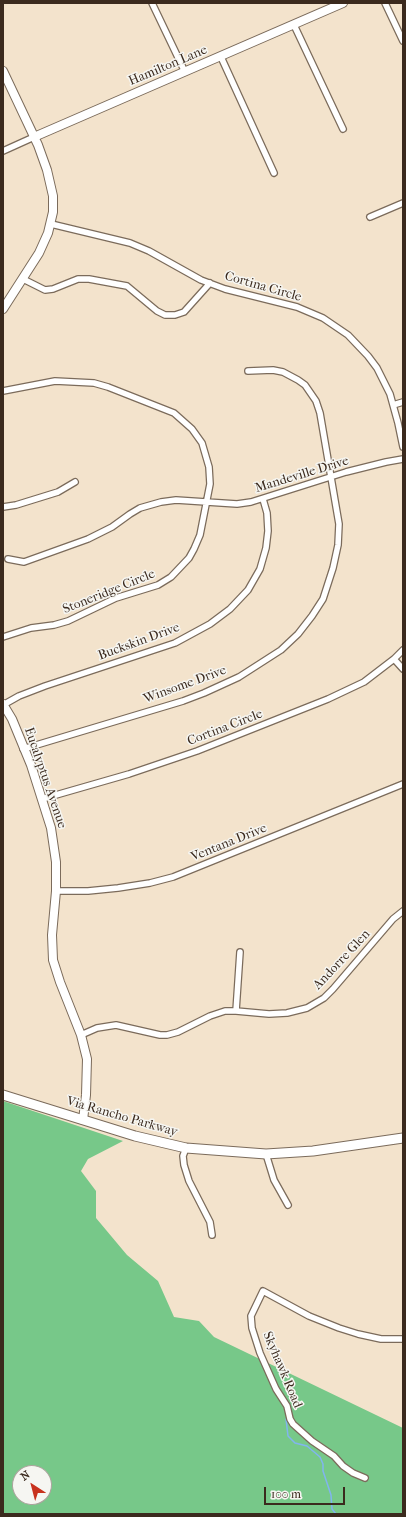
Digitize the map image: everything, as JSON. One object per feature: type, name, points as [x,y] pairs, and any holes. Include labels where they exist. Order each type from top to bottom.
[{"type":"main road","name":"Via Rancho Parkway","points":[[3,1095],[136,1136],[186,1148],[266,1154],[312,1151],[403,1138]]},
{"type":"street","points":[[152,3],[185,72]]},
{"type":"street","name":"Hamilton Lane","points":[[3,151],[343,3]]},
{"type":"street","points":[[385,3],[401,32],[403,41]]},
{"type":"street","points":[[294,25],[343,130]]},
{"type":"street","points":[[221,57],[274,173]]},
{"type":"street","points":[[3,71],[34,137],[47,170],[53,196],[51,224],[40,253],[3,309]]},
{"type":"street","points":[[370,217],[403,203]]},
{"type":"street","name":"Cortina Circle","points":[[51,224],[130,243],[150,251],[201,280],[225,289],[297,307],[323,318],[348,335],[377,368],[390,394],[403,447]]},
{"type":"street","points":[[23,279],[45,290],[54,289],[78,279],[89,279],[127,286],[165,315],[174,315],[184,312],[210,283]]},
{"type":"street","name":"Winsome Drive","points":[[23,749],[183,701],[239,677],[281,650],[298,634],[312,616],[322,599],[334,568],[338,545],[339,524],[320,413],[316,401],[305,385],[298,380],[278,371],[257,369],[248,371]]},
{"type":"street","name":"Stoneridge Circle","points":[[3,391],[55,380],[94,383],[174,413],[190,427],[202,443],[209,467],[210,484],[200,535],[188,558],[171,577],[158,585],[116,598],[68,621],[54,625],[30,628],[3,637]]},
{"type":"street","points":[[393,405],[403,402]]},
{"type":"street","name":"Mandeville Drive","points":[[8,559],[24,562],[88,539],[112,527],[140,508],[161,502],[176,500],[238,504],[251,502],[330,477],[403,459]]},
{"type":"street","points":[[3,507],[16,505],[58,492],[75,482]]},
{"type":"street","name":"Buckskin Drive","points":[[3,704],[45,686],[175,643],[210,624],[230,610],[248,590],[260,569],[266,548],[268,532],[267,513],[263,499]]},
{"type":"street","name":"Cortina Circle","points":[[42,800],[129,774],[197,751],[328,699],[364,682],[394,659],[403,650]]},
{"type":"street","points":[[394,659],[403,669]]},
{"type":"street","name":"Eucalyptus Avenue","points":[[3,704],[12,719],[23,749],[31,765],[50,828],[56,862],[56,891],[52,934],[53,960],[81,1035],[87,1059],[88,1070],[86,1095],[82,1120]]},
{"type":"street","name":"Ventana Drive","points":[[56,891],[88,891],[118,888],[150,883],[173,877],[403,784]]},
{"type":"street","name":"Andorre Glen","points":[[81,1035],[97,1028],[116,1025],[160,1035],[167,1035],[178,1032],[210,1016],[225,1011],[236,1010],[269,1014],[287,1013],[306,1008],[324,998],[393,919],[403,911]]},
{"type":"street","points":[[236,1010],[240,952]]},
{"type":"street","points":[[186,1148],[183,1156],[184,1165],[189,1181],[210,1222],[212,1235]]},
{"type":"street","points":[[266,1154],[274,1180],[288,1205]]},
{"type":"street","name":"Skyhawk Road","points":[[365,1478],[353,1473],[343,1466],[334,1456],[312,1441],[293,1424],[287,1406],[276,1389],[260,1353],[252,1328],[251,1316],[263,1291],[309,1316],[339,1328],[381,1339],[403,1339]]},
{"type":"green space","points":[[3,1101],[123,1141],[88,1159],[81,1171],[96,1191],[96,1218],[127,1255],[158,1281],[174,1317],[199,1321],[214,1337],[403,1428],[403,1514],[3,1514]]},
{"type":"waterway","points":[[286,1419],[288,1436],[295,1443],[307,1446],[320,1457],[331,1495],[332,1509],[336,1514]]}]
